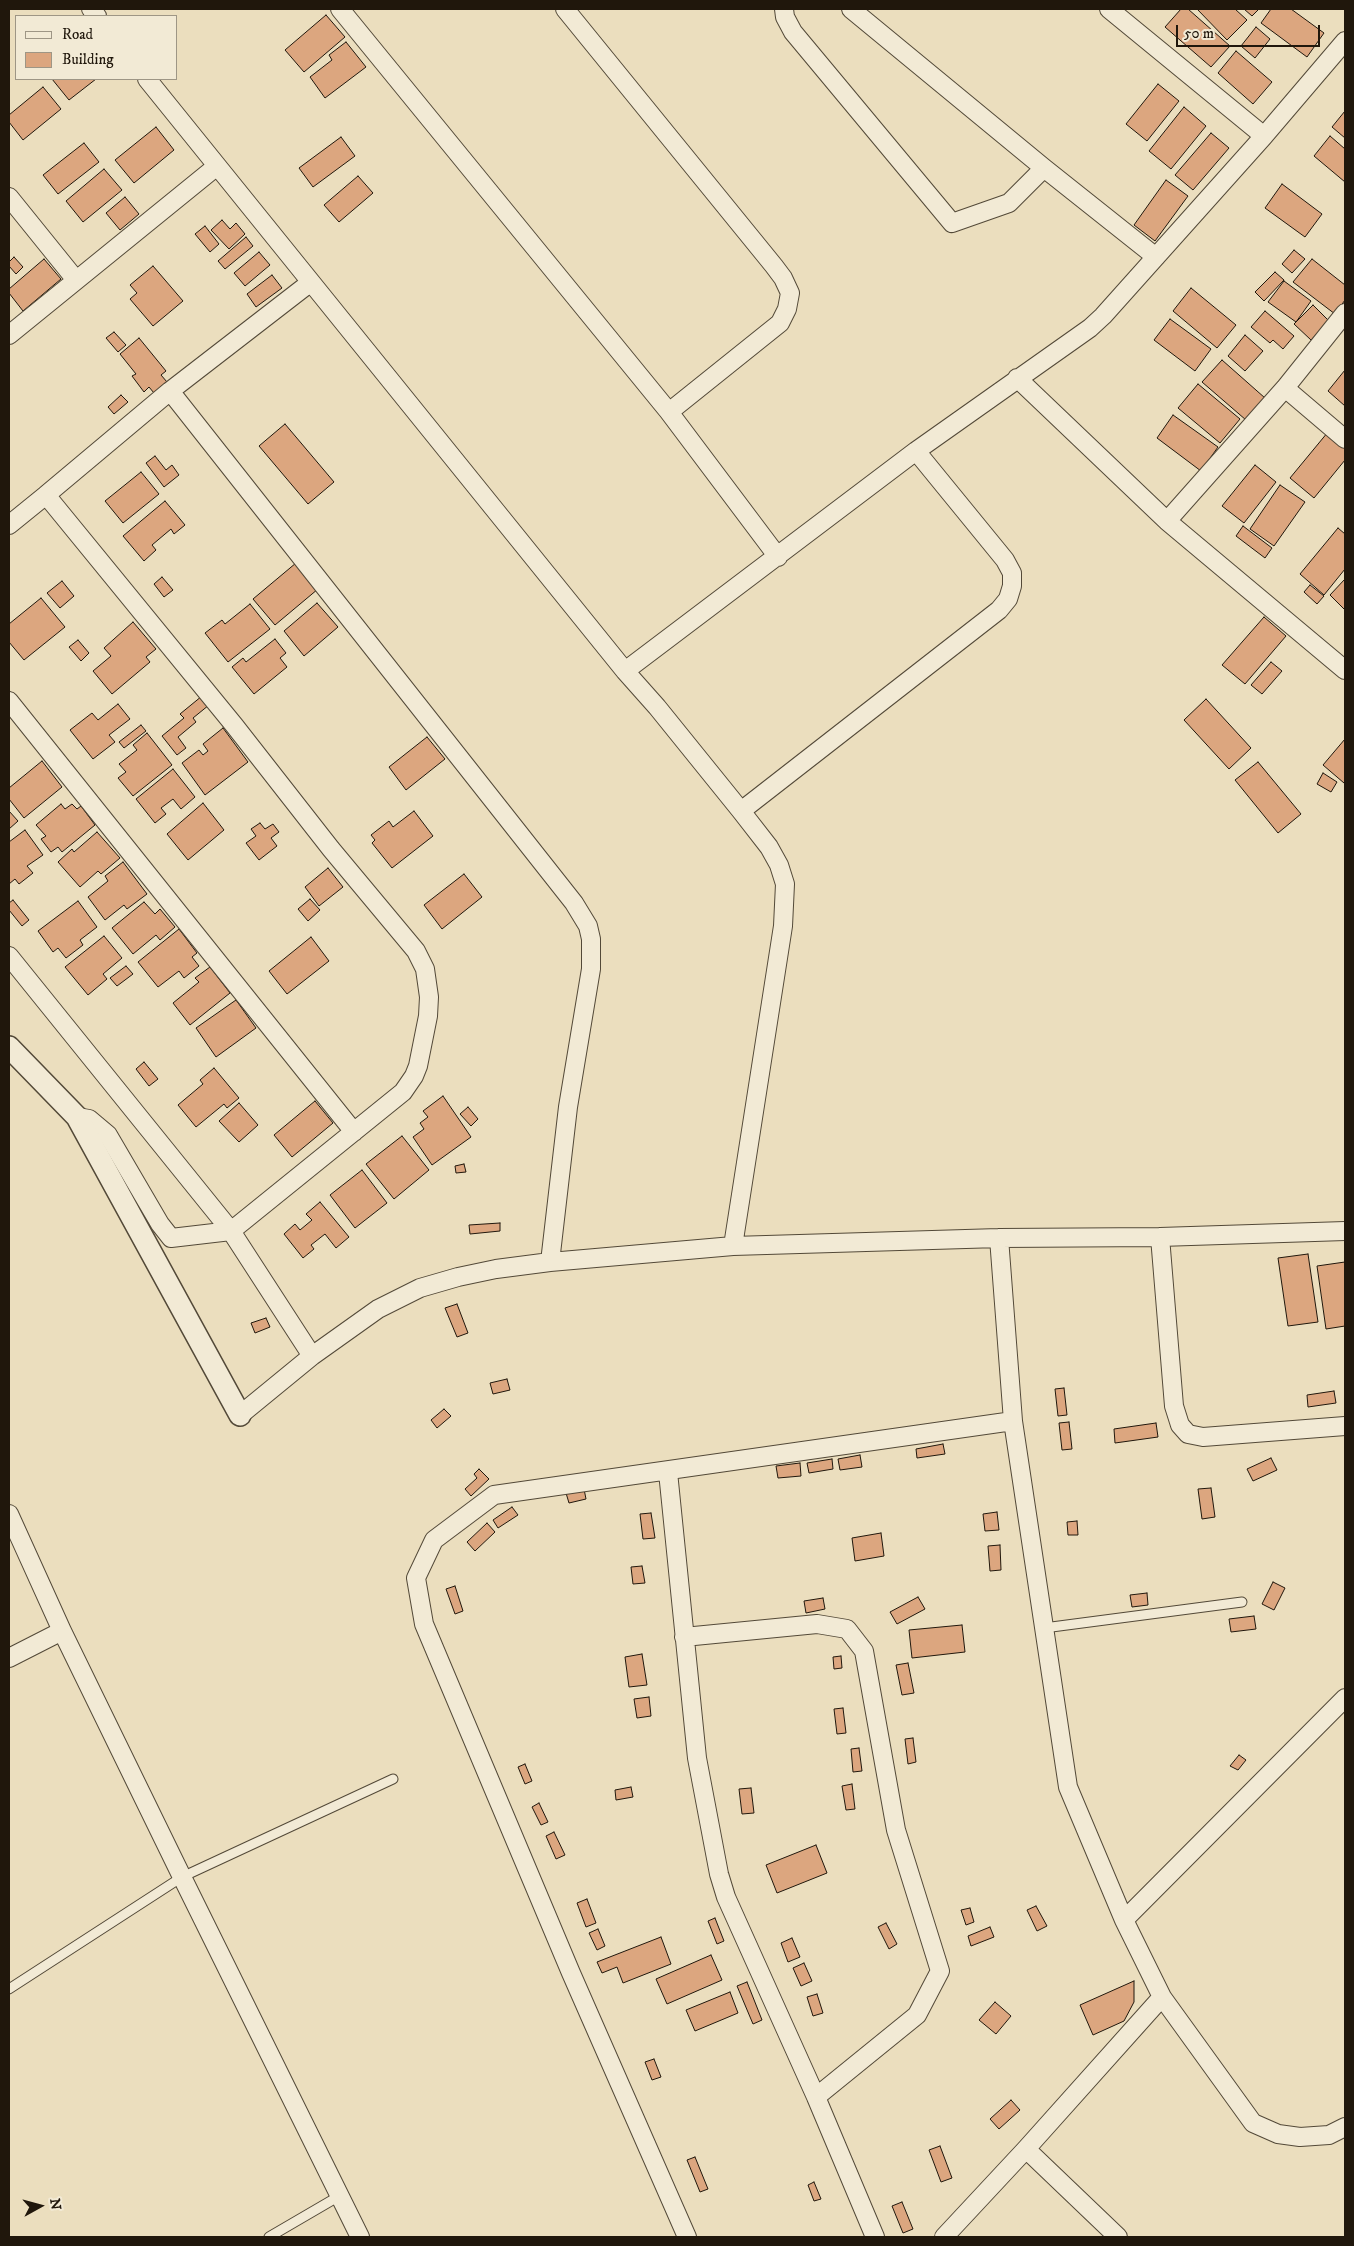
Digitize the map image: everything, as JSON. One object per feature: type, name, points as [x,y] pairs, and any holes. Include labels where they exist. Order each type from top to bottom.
[{"type":"street","points":[[340,9],[669,412],[778,557]]},
{"type":"street","points":[[565,9],[774,266],[783,278],[790,294],[787,309],[780,323],[669,412]]},
{"type":"street","points":[[784,9],[785,17],[793,32],[952,223],[1009,203],[1044,168]]},
{"type":"street","points":[[851,9],[1044,168],[1156,257]]},
{"type":"street","points":[[1119,12],[1264,136]]},
{"type":"street","points":[[625,671],[916,451],[1090,328],[1103,316],[1264,136],[1345,41]]},
{"type":"street","points":[[148,80],[625,671],[741,811],[769,847],[779,865],[785,884],[785,901],[733,1246]]},
{"type":"street","points":[[9,335],[217,166]]},
{"type":"street","points":[[9,197],[76,280]]},
{"type":"street","points":[[9,526],[170,391],[311,282]]},
{"type":"street","points":[[1167,521],[1285,388],[1345,313]]},
{"type":"street","points":[[1017,378],[1167,521],[1345,670]]},
{"type":"street","points":[[1285,388],[1345,440]]},
{"type":"street","points":[[170,391],[574,903],[588,926],[591,939],[591,969],[568,1107],[550,1262]]},
{"type":"street","points":[[741,811],[999,610],[1008,599],[1012,586],[1012,573],[1005,560],[916,451]]},
{"type":"street","points":[[46,495],[234,725],[420,959],[426,976],[429,998],[428,1016],[414,1076],[402,1092],[231,1231],[171,1238],[160,1224],[108,1134],[89,1119],[77,1117]]},
{"type":"street","points":[[9,701],[354,1132]]},
{"type":"street","points":[[9,956],[231,1231],[312,1356]]},
{"type":"street","points":[[9,1047],[77,1117],[240,1415],[312,1356],[378,1309],[420,1288],[458,1277],[550,1262],[733,1246],[1345,1231]]},
{"type":"street","points":[[1160,1236],[1174,1406],[1180,1425],[1188,1434],[1210,1437],[1345,1426]]},
{"type":"street","points":[[999,1238],[1013,1421],[1068,1787],[1124,1920],[1162,1997],[1253,2122],[1278,2134],[1300,2137],[1329,2135],[1345,2127]]},
{"type":"street","points":[[687,2237],[571,1973],[424,1624],[416,1578],[434,1540],[494,1495],[668,1472],[1013,1421]]},
{"type":"street","points":[[668,1472],[697,1758],[719,1874],[726,1897],[816,2097],[875,2237]]},
{"type":"street","points":[[9,1514],[62,1631],[360,2237]]},
{"type":"street","points":[[684,1637],[817,1624],[847,1629],[864,1651],[896,1830],[940,1971],[918,2015],[816,2097]]},
{"type":"street","points":[[9,1658],[62,1631]]},
{"type":"street","points":[[1124,1920],[1345,1698]]},
{"type":"street","points":[[944,2237],[1026,2149],[1162,1997]]},
{"type":"street","points":[[1026,2149],[1118,2237]]},
{"type":"lane","points":[[1044,1628],[1242,1602]]},
{"type":"lane","points":[[9,1989],[182,1877],[393,1780]]},
{"type":"lane","points":[[269,2237],[341,2195]]},
{"type":"building","points":[[1181,9],[1188,9],[1230,46],[1211,67],[1165,27]]},
{"type":"building","points":[[1197,9],[1235,9],[1247,20],[1227,40]]},
{"type":"building","points":[[1244,9],[1259,9],[1252,16]]},
{"type":"building","points":[[1271,9],[1291,9],[1324,33],[1307,57],[1261,23]]},
{"type":"building","points":[[326,15],[345,37],[304,72],[285,50]]},
{"type":"building","points":[[1256,27],[1270,39],[1255,58],[1241,46]]},
{"type":"building","points":[[346,42],[366,67],[325,98],[310,77],[332,60],[329,55]]},
{"type":"building","points":[[1236,51],[1272,82],[1253,104],[1218,73]]},
{"type":"building","points":[[53,80],[95,80],[69,100]]},
{"type":"building","points":[[1158,84],[1179,101],[1147,141],[1126,124]]},
{"type":"building","points":[[43,87],[61,109],[23,140],[9,122],[9,115]]},
{"type":"building","points":[[1184,107],[1206,126],[1171,169],[1149,151]]},
{"type":"building","points":[[1345,111],[1345,138],[1332,127]]},
{"type":"building","points":[[156,127],[174,150],[134,183],[115,160]]},
{"type":"building","points":[[1211,133],[1229,148],[1193,190],[1175,175]]},
{"type":"building","points":[[1330,136],[1345,149],[1345,182],[1314,156]]},
{"type":"building","points":[[341,137],[355,156],[313,187],[299,168]]},
{"type":"building","points":[[84,143],[99,162],[58,194],[43,175]]},
{"type":"building","points":[[104,169],[122,190],[83,222],[66,201]]},
{"type":"building","points":[[358,176],[373,193],[339,222],[324,205]]},
{"type":"building","points":[[1166,180],[1188,196],[1155,241],[1134,225]]},
{"type":"building","points":[[1282,184],[1322,214],[1305,237],[1265,208]]},
{"type":"building","points":[[125,197],[139,214],[120,230],[106,213]]},
{"type":"building","points":[[222,220],[230,229],[236,223],[245,234],[229,249],[211,230]]},
{"type":"building","points":[[205,226],[219,244],[210,252],[195,234]]},
{"type":"building","points":[[246,237],[253,246],[225,269],[218,261]]},
{"type":"building","points":[[1294,250],[1305,259],[1292,273],[1282,264]]},
{"type":"building","points":[[259,252],[270,265],[245,286],[234,273]]},
{"type":"building","points":[[14,257],[23,267],[16,274],[9,266],[9,262]]},
{"type":"building","points":[[44,259],[61,279],[23,311],[9,293],[9,289]]},
{"type":"building","points":[[1312,259],[1345,285],[1345,300],[1335,314],[1293,282]]},
{"type":"building","points":[[153,266],[183,301],[153,326],[130,299],[137,293],[130,285]]},
{"type":"building","points":[[1275,272],[1284,280],[1264,301],[1255,292]]},
{"type":"building","points":[[272,275],[282,288],[256,307],[247,294]]},
{"type":"building","points":[[1284,281],[1311,301],[1296,322],[1268,302]]},
{"type":"building","points":[[1191,288],[1236,325],[1217,348],[1173,311]]},
{"type":"building","points":[[1313,305],[1329,321],[1311,340],[1294,324]]},
{"type":"building","points":[[1265,311],[1294,336],[1283,349],[1273,340],[1270,343],[1251,327]]},
{"type":"building","points":[[1170,319],[1211,349],[1195,371],[1154,340]]},
{"type":"building","points":[[114,332],[126,345],[118,352],[106,338]]},
{"type":"building","points":[[1245,335],[1263,351],[1245,371],[1228,356]]},
{"type":"building","points":[[139,338],[166,371],[161,375],[167,382],[154,393],[149,387],[144,392],[132,376],[136,374],[120,354]]},
{"type":"building","points":[[1222,360],[1265,398],[1246,420],[1202,382]]},
{"type":"building","points":[[1345,370],[1345,406],[1328,391]]},
{"type":"building","points":[[1198,384],[1240,419],[1220,443],[1178,408]]},
{"type":"building","points":[[121,395],[128,402],[114,414],[108,407]]},
{"type":"building","points":[[1173,415],[1218,447],[1201,471],[1157,438]]},
{"type":"building","points":[[285,424],[334,482],[308,504],[259,446]]},
{"type":"building","points":[[1328,432],[1345,447],[1345,460],[1314,498],[1290,478]]},
{"type":"building","points":[[155,456],[166,470],[172,465],[179,475],[164,487],[146,463]]},
{"type":"building","points":[[1255,465],[1276,482],[1244,523],[1222,506]]},
{"type":"building","points":[[141,472],[159,494],[123,523],[105,501]]},
{"type":"building","points":[[1280,485],[1305,502],[1274,546],[1250,529]]},
{"type":"building","points":[[165,501],[185,525],[174,534],[171,529],[152,545],[156,550],[144,561],[123,536]]},
{"type":"building","points":[[1243,526],[1272,548],[1265,558],[1236,536]]},
{"type":"building","points":[[1338,528],[1345,534],[1345,569],[1324,595],[1300,574]]},
{"type":"building","points":[[296,563],[318,589],[275,625],[253,599]]},
{"type":"building","points":[[162,577],[173,590],[164,597],[154,584]]},
{"type":"building","points":[[1345,579],[1345,610],[1330,595]]},
{"type":"building","points":[[62,581],[74,596],[60,608],[47,593]]},
{"type":"building","points":[[1310,585],[1324,596],[1317,604],[1304,592]]},
{"type":"building","points":[[41,598],[65,627],[24,660],[9,642],[9,624]]},
{"type":"building","points":[[317,603],[338,627],[304,656],[284,631]]},
{"type":"building","points":[[250,604],[270,629],[228,662],[205,633],[222,620],[225,624]]},
{"type":"building","points":[[1264,617],[1286,636],[1245,684],[1222,665]]},
{"type":"building","points":[[133,622],[156,649],[146,657],[150,662],[112,694],[93,671],[111,656],[104,648]]},
{"type":"building","points":[[275,639],[286,653],[280,658],[287,667],[254,694],[232,667],[243,658],[246,662]]},
{"type":"building","points":[[78,640],[89,653],[81,661],[69,647]]},
{"type":"building","points":[[1271,662],[1282,671],[1262,694],[1251,685]]},
{"type":"building","points":[[202,696],[209,705],[193,718],[196,722],[178,737],[186,748],[177,755],[162,736],[184,718],[180,714]]},
{"type":"building","points":[[1206,699],[1251,748],[1229,769],[1184,720]]},
{"type":"building","points":[[118,704],[130,719],[109,735],[115,742],[93,759],[70,730],[92,713],[98,720]]},
{"type":"building","points":[[141,725],[146,731],[124,748],[119,742]]},
{"type":"building","points":[[223,728],[248,762],[205,795],[182,763],[199,750],[203,755],[208,751],[203,744]]},
{"type":"building","points":[[147,733],[172,765],[133,796],[118,778],[126,772],[119,764],[137,750],[133,745]]},
{"type":"building","points":[[427,737],[445,759],[406,790],[389,767]]},
{"type":"building","points":[[1345,739],[1345,782],[1344,783],[1323,765]]},
{"type":"building","points":[[42,761],[62,787],[24,818],[9,799],[9,788]]},
{"type":"building","points":[[1258,762],[1301,814],[1278,833],[1235,780]]},
{"type":"building","points":[[173,769],[195,797],[181,809],[173,799],[161,808],[166,814],[155,823],[136,799]]},
{"type":"building","points":[[1323,773],[1337,782],[1331,792],[1317,784]]},
{"type":"building","points":[[203,803],[224,830],[188,860],[167,834]]},
{"type":"building","points":[[61,804],[65,809],[72,804],[77,809],[81,806],[95,825],[62,852],[58,847],[51,852],[41,839],[46,836],[36,825]]},
{"type":"building","points":[[9,811],[18,821],[9,829]]},
{"type":"building","points":[[414,811],[433,836],[392,868],[372,843],[375,840],[371,835],[389,821],[393,827]]},
{"type":"building","points":[[260,823],[265,829],[273,824],[279,832],[271,838],[277,846],[259,860],[246,843],[256,836],[251,829]]},
{"type":"building","points":[[25,830],[43,855],[27,866],[33,873],[19,884],[15,879],[9,884],[9,842]]},
{"type":"building","points":[[97,832],[120,858],[101,874],[98,871],[80,887],[58,862],[72,849],[74,852]]},
{"type":"building","points":[[123,862],[147,894],[127,909],[124,905],[105,920],[88,897],[108,881],[105,876]]},
{"type":"building","points":[[328,868],[343,887],[319,906],[305,887]]},
{"type":"building","points":[[464,874],[482,897],[442,929],[424,905]]},
{"type":"building","points":[[310,899],[320,910],[308,921],[298,909]]},
{"type":"building","points":[[13,900],[29,920],[22,926],[9,910],[9,903]]},
{"type":"building","points":[[78,901],[97,927],[80,940],[83,945],[66,958],[58,948],[53,952],[38,931]]},
{"type":"building","points":[[144,902],[155,914],[160,909],[175,927],[160,940],[156,935],[133,954],[112,928]]},
{"type":"building","points":[[179,929],[197,953],[192,957],[199,966],[184,978],[179,971],[158,987],[138,962]]},
{"type":"building","points":[[104,936],[122,958],[103,974],[107,979],[88,995],[65,967]]},
{"type":"building","points":[[311,937],[329,961],[287,994],[269,971]]},
{"type":"building","points":[[126,966],[133,974],[117,986],[110,978]]},
{"type":"building","points":[[210,967],[230,993],[190,1025],[173,1003],[199,982],[195,978]]},
{"type":"building","points":[[236,1000],[256,1028],[216,1057],[196,1028]]},
{"type":"building","points":[[144,1062],[158,1079],[149,1086],[136,1069]]},
{"type":"building","points":[[214,1068],[239,1098],[227,1108],[224,1104],[196,1127],[178,1105],[203,1084],[200,1080]]},
{"type":"building","points":[[443,1096],[471,1137],[432,1165],[413,1137],[424,1129],[420,1123],[428,1117],[423,1111]]},
{"type":"building","points":[[315,1101],[333,1123],[292,1157],[274,1135]]},
{"type":"building","points":[[239,1103],[258,1125],[239,1142],[219,1121]]},
{"type":"building","points":[[468,1107],[478,1119],[471,1126],[460,1114]]},
{"type":"building","points":[[402,1136],[429,1170],[394,1199],[366,1164]]},
{"type":"building","points":[[464,1164],[466,1172],[456,1173],[455,1166]]},
{"type":"building","points":[[362,1170],[387,1203],[355,1228],[330,1195]]},
{"type":"building","points":[[320,1202],[349,1237],[336,1248],[325,1234],[311,1245],[314,1249],[303,1258],[284,1234],[295,1224],[300,1230],[312,1220],[306,1214]]},
{"type":"building","points":[[500,1223],[500,1231],[470,1234],[469,1225]]},
{"type":"building","points":[[1308,1254],[1318,1322],[1288,1326],[1278,1258]]},
{"type":"building","points":[[1345,1262],[1345,1326],[1326,1329],[1317,1266]]},
{"type":"building","points":[[457,1304],[468,1333],[457,1337],[445,1308]]},
{"type":"building","points":[[266,1318],[270,1327],[255,1333],[251,1323]]},
{"type":"building","points":[[507,1379],[510,1390],[493,1394],[490,1383]]},
{"type":"building","points":[[1064,1388],[1067,1415],[1058,1416],[1055,1389]]},
{"type":"building","points":[[1334,1391],[1336,1403],[1308,1407],[1307,1395]]},
{"type":"building","points":[[444,1409],[451,1416],[437,1428],[431,1420]]},
{"type":"building","points":[[1069,1422],[1072,1449],[1062,1450],[1059,1423]]},
{"type":"building","points":[[1156,1423],[1158,1437],[1115,1443],[1114,1429]]},
{"type":"building","points":[[943,1444],[945,1454],[917,1458],[916,1449]]},
{"type":"building","points":[[860,1455],[862,1467],[840,1470],[838,1459]]},
{"type":"building","points":[[1271,1458],[1277,1470],[1253,1481],[1247,1469]]},
{"type":"building","points":[[832,1459],[833,1469],[809,1473],[807,1463]]},
{"type":"building","points":[[800,1463],[801,1476],[778,1478],[776,1466]]},
{"type":"building","points":[[479,1469],[489,1479],[471,1496],[465,1489],[477,1478],[474,1474]]},
{"type":"building","points":[[1211,1488],[1215,1517],[1202,1519],[1198,1489]]},
{"type":"building","points":[[584,1489],[586,1499],[569,1503],[566,1493]]},
{"type":"building","points":[[512,1507],[518,1515],[498,1528],[493,1520]]},
{"type":"building","points":[[997,1512],[999,1530],[985,1531],[983,1514]]},
{"type":"building","points":[[651,1513],[655,1538],[643,1539],[640,1514]]},
{"type":"building","points":[[1077,1521],[1078,1535],[1068,1535],[1067,1522]]},
{"type":"building","points":[[487,1523],[495,1532],[475,1551],[467,1542]]},
{"type":"building","points":[[881,1533],[884,1556],[855,1561],[852,1538]]},
{"type":"building","points":[[1000,1545],[1001,1570],[990,1571],[988,1546]]},
{"type":"building","points":[[642,1566],[645,1583],[633,1584],[631,1567]]},
{"type":"building","points":[[1273,1582],[1285,1588],[1274,1610],[1262,1604]]},
{"type":"building","points":[[455,1586],[463,1611],[455,1614],[446,1589]]},
{"type":"building","points":[[1147,1593],[1148,1605],[1132,1607],[1130,1595]]},
{"type":"building","points":[[918,1597],[925,1609],[897,1624],[890,1612]]},
{"type":"building","points":[[823,1598],[825,1609],[806,1613],[804,1601]]},
{"type":"building","points":[[1254,1616],[1256,1629],[1231,1632],[1229,1619]]},
{"type":"building","points":[[962,1625],[965,1652],[912,1658],[909,1630]]},
{"type":"building","points":[[642,1654],[647,1685],[629,1687],[625,1657]]},
{"type":"building","points":[[841,1656],[842,1668],[834,1669],[833,1657]]},
{"type":"building","points":[[908,1663],[914,1693],[902,1695],[896,1665]]},
{"type":"building","points":[[649,1697],[651,1716],[637,1718],[634,1699]]},
{"type":"building","points":[[843,1708],[846,1733],[837,1734],[834,1709]]},
{"type":"building","points":[[913,1738],[916,1762],[908,1764],[905,1739]]},
{"type":"building","points":[[859,1748],[862,1771],[853,1772],[851,1749]]},
{"type":"building","points":[[1239,1755],[1246,1760],[1238,1770],[1230,1766]]},
{"type":"building","points":[[525,1764],[532,1781],[525,1784],[518,1767]]},
{"type":"building","points":[[852,1784],[855,1809],[846,1810],[842,1786]]},
{"type":"building","points":[[631,1787],[633,1797],[616,1800],[615,1790]]},
{"type":"building","points":[[751,1788],[754,1813],[742,1814],[739,1789]]},
{"type":"building","points":[[539,1803],[548,1822],[541,1825],[532,1807]]},
{"type":"building","points":[[554,1832],[565,1855],[556,1859],[546,1836]]},
{"type":"building","points":[[816,1845],[827,1873],[777,1893],[766,1865]]},
{"type":"building","points":[[587,1899],[596,1923],[586,1927],[577,1903]]},
{"type":"building","points":[[1036,1906],[1047,1926],[1037,1931],[1027,1910]]},
{"type":"building","points":[[970,1908],[974,1922],[966,1925],[961,1910]]},
{"type":"building","points":[[715,1918],[724,1941],[717,1944],[708,1921]]},
{"type":"building","points":[[886,1923],[897,1944],[889,1949],[878,1927]]},
{"type":"building","points":[[990,1927],[994,1937],[971,1946],[968,1936]]},
{"type":"building","points":[[598,1929],[605,1946],[597,1950],[589,1933]]},
{"type":"building","points":[[661,1937],[671,1964],[623,1983],[617,1967],[602,1973],[597,1962]]},
{"type":"building","points":[[792,1938],[800,1957],[788,1962],[781,1943]]},
{"type":"building","points":[[711,1955],[722,1980],[667,2004],[656,1979]]},
{"type":"building","points":[[804,1963],[812,1981],[801,1986],[793,1968]]},
{"type":"building","points":[[1134,1981],[1134,2002],[1124,2021],[1093,2035],[1080,2005]]},
{"type":"building","points":[[747,1982],[762,2020],[753,2024],[737,1986]]},
{"type":"building","points":[[730,1992],[738,2013],[695,2031],[686,2010]]},
{"type":"building","points":[[817,1994],[823,2013],[813,2016],[807,1997]]},
{"type":"building","points":[[995,2002],[1011,2016],[996,2034],[979,2020]]},
{"type":"building","points":[[654,2059],[661,2077],[652,2080],[645,2062]]},
{"type":"building","points":[[1011,2100],[1020,2110],[999,2129],[990,2119]]},
{"type":"building","points":[[940,2146],[952,2178],[941,2182],[929,2150]]},
{"type":"building","points":[[695,2157],[708,2189],[700,2192],[687,2160]]},
{"type":"building","points":[[814,2182],[821,2199],[814,2201],[808,2185]]},
{"type":"building","points":[[902,2202],[913,2229],[903,2233],[892,2206]]}]
